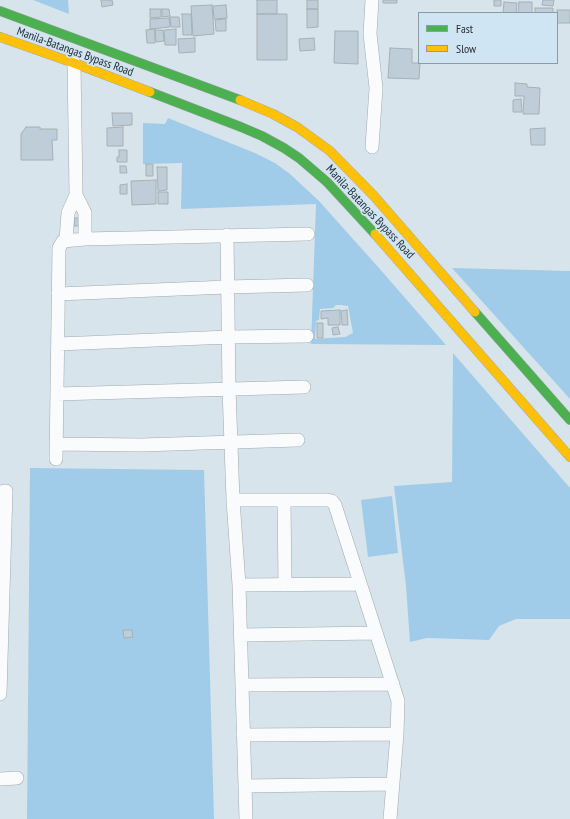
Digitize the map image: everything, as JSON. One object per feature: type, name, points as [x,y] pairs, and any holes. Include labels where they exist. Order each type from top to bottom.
[{"type":"main road","name":"Manila-Batangas Bypass Road","points":[[0,10],[251,104],[297,127],[314,139],[330,151],[374,196],[570,420]]},
{"type":"main road","name":"Manila-Batangas Bypass Road","points":[[0,37],[74,63],[262,136],[284,148],[314,170],[356,211],[570,457]]},
{"type":"street","points":[[372,0],[370,34],[376,88],[372,147]]},
{"type":"street","points":[[74,63],[76,195],[84,213],[85,239]]},
{"type":"street","points":[[66,240],[68,214],[76,195]]},
{"type":"street","points":[[56,459],[59,248],[63,241],[85,239],[308,234]]},
{"type":"street","points":[[227,235],[229,389],[233,500],[241,635],[246,819]]},
{"type":"street","points":[[58,294],[227,287],[307,286]]},
{"type":"street","points":[[58,344],[228,337],[307,336]]},
{"type":"street","points":[[57,394],[304,387]]},
{"type":"street","points":[[56,444],[141,445],[298,440]]},
{"type":"street","points":[[0,492],[6,491],[2,563],[0,694]]},
{"type":"street","points":[[233,500],[327,500],[334,503],[398,701],[397,734],[390,819]]},
{"type":"street","points":[[284,500],[285,584]]},
{"type":"street","points":[[239,585],[360,584]]},
{"type":"street","points":[[241,635],[376,633]]},
{"type":"street","points":[[242,685],[393,684]]},
{"type":"street","points":[[243,735],[397,734]]},
{"type":"street","points":[[0,779],[17,778]]},
{"type":"street","points":[[245,786],[392,784]]},
{"type":"shaded area","points":[[33,0],[68,0],[69,14]]},
{"type":"shaded area","points":[[168,118],[255,153],[275,163],[290,174],[319,201],[446,345],[311,344],[316,204],[181,209],[182,163],[143,164],[143,123],[165,124]],"holes":[[[336,305],[348,306],[353,333],[345,337],[315,339],[316,321],[319,320],[320,309],[333,308]]]},
{"type":"shaded area","points":[[452,268],[570,271],[570,399]]},
{"type":"shaded area","points":[[453,353],[570,488],[570,619],[516,619],[499,626],[489,640],[427,638],[410,642],[406,586],[394,486],[452,482]]},
{"type":"shaded area","points":[[30,468],[204,470],[214,819],[27,819]]},
{"type":"shaded area","points":[[392,496],[398,553],[368,557],[361,500]]},
{"type":"building","points":[[101,0],[112,0],[113,5],[102,7]]},
{"type":"building","points":[[257,0],[277,0],[277,14],[257,14]]},
{"type":"building","points":[[307,0],[318,0],[318,9],[307,9]]},
{"type":"building","points":[[383,0],[397,0],[397,3],[383,3]]},
{"type":"building","points":[[494,0],[501,0],[501,6],[494,6]]},
{"type":"building","points":[[543,0],[554,0],[553,6],[542,5]]},
{"type":"building","points":[[504,2],[517,3],[516,12],[503,12]]},
{"type":"building","points":[[519,2],[532,2],[532,12],[518,12]]},
{"type":"building","points":[[212,5],[214,34],[193,36],[191,6]]},
{"type":"building","points":[[226,5],[227,18],[214,19],[213,6]]},
{"type":"building","points":[[535,8],[553,8],[553,12],[535,12]]},
{"type":"building","points":[[150,9],[161,9],[161,17],[150,18]]},
{"type":"building","points":[[162,9],[169,9],[170,16],[162,17]]},
{"type":"building","points":[[307,9],[318,9],[318,27],[307,28]]},
{"type":"building","points":[[557,10],[570,10],[570,23],[558,23]]},
{"type":"building","points":[[182,14],[191,14],[192,35],[183,35]]},
{"type":"building","points":[[257,14],[287,14],[287,60],[257,60]]},
{"type":"building","points":[[170,17],[179,17],[180,27],[171,27]]},
{"type":"building","points":[[169,18],[170,27],[150,29],[150,19]]},
{"type":"building","points":[[226,19],[226,31],[216,31],[215,20]]},
{"type":"building","points":[[155,29],[155,43],[147,43],[146,30]]},
{"type":"building","points":[[176,29],[176,45],[165,45],[164,30]]},
{"type":"building","points":[[155,30],[163,30],[164,41],[156,42]]},
{"type":"building","points":[[335,31],[358,31],[358,64],[334,63]]},
{"type":"building","points":[[195,38],[195,52],[179,53],[178,39]]},
{"type":"building","points":[[314,38],[315,50],[300,51],[299,39]]},
{"type":"building","points":[[390,48],[412,49],[412,63],[420,64],[419,79],[388,78]]},
{"type":"building","points":[[515,83],[527,84],[527,87],[540,88],[539,114],[523,114],[524,96],[515,96]]},
{"type":"building","points":[[521,99],[522,112],[513,112],[513,100]]},
{"type":"building","points":[[112,113],[132,113],[132,125],[113,126]]},
{"type":"building","points":[[26,127],[57,129],[57,140],[52,140],[53,160],[21,160],[21,134]]},
{"type":"building","points":[[123,127],[123,146],[107,146],[107,128]]},
{"type":"building","points":[[545,128],[545,145],[531,145],[530,129]]},
{"type":"building","points":[[119,150],[127,150],[127,162],[117,162]]},
{"type":"building","points":[[146,164],[153,164],[153,176],[146,176]]},
{"type":"building","points":[[120,166],[126,166],[127,173],[120,173]]},
{"type":"building","points":[[157,167],[167,167],[167,190],[158,191]]},
{"type":"building","points":[[156,180],[156,204],[132,205],[131,181]]},
{"type":"building","points":[[127,184],[127,194],[120,194],[120,185]]},
{"type":"building","points":[[158,192],[168,192],[168,204],[158,204]]},
{"type":"building","points":[[74,218],[79,218],[79,226],[74,226]]},
{"type":"building","points":[[340,310],[340,325],[328,325],[328,318],[321,319],[321,311]]},
{"type":"building","points":[[347,310],[348,325],[342,325],[341,311]]},
{"type":"building","points":[[317,323],[323,323],[323,338],[317,338]]},
{"type":"building","points":[[338,327],[340,334],[333,335],[332,328]]},
{"type":"building","points":[[123,630],[132,630],[133,637],[124,638]]},
{"type":"traffic: fast","points":[[0,11],[240,100]]},
{"type":"traffic: fast","points":[[150,92],[241,127],[284,148],[299,158],[327,182],[375,234]]},
{"type":"traffic: fast","points":[[475,312],[570,420]]},
{"type":"traffic: slow","points":[[0,37],[150,92]]},
{"type":"traffic: slow","points":[[240,100],[273,114],[297,127],[330,151],[374,196],[475,312]]},
{"type":"traffic: slow","points":[[375,234],[570,457]]}]
